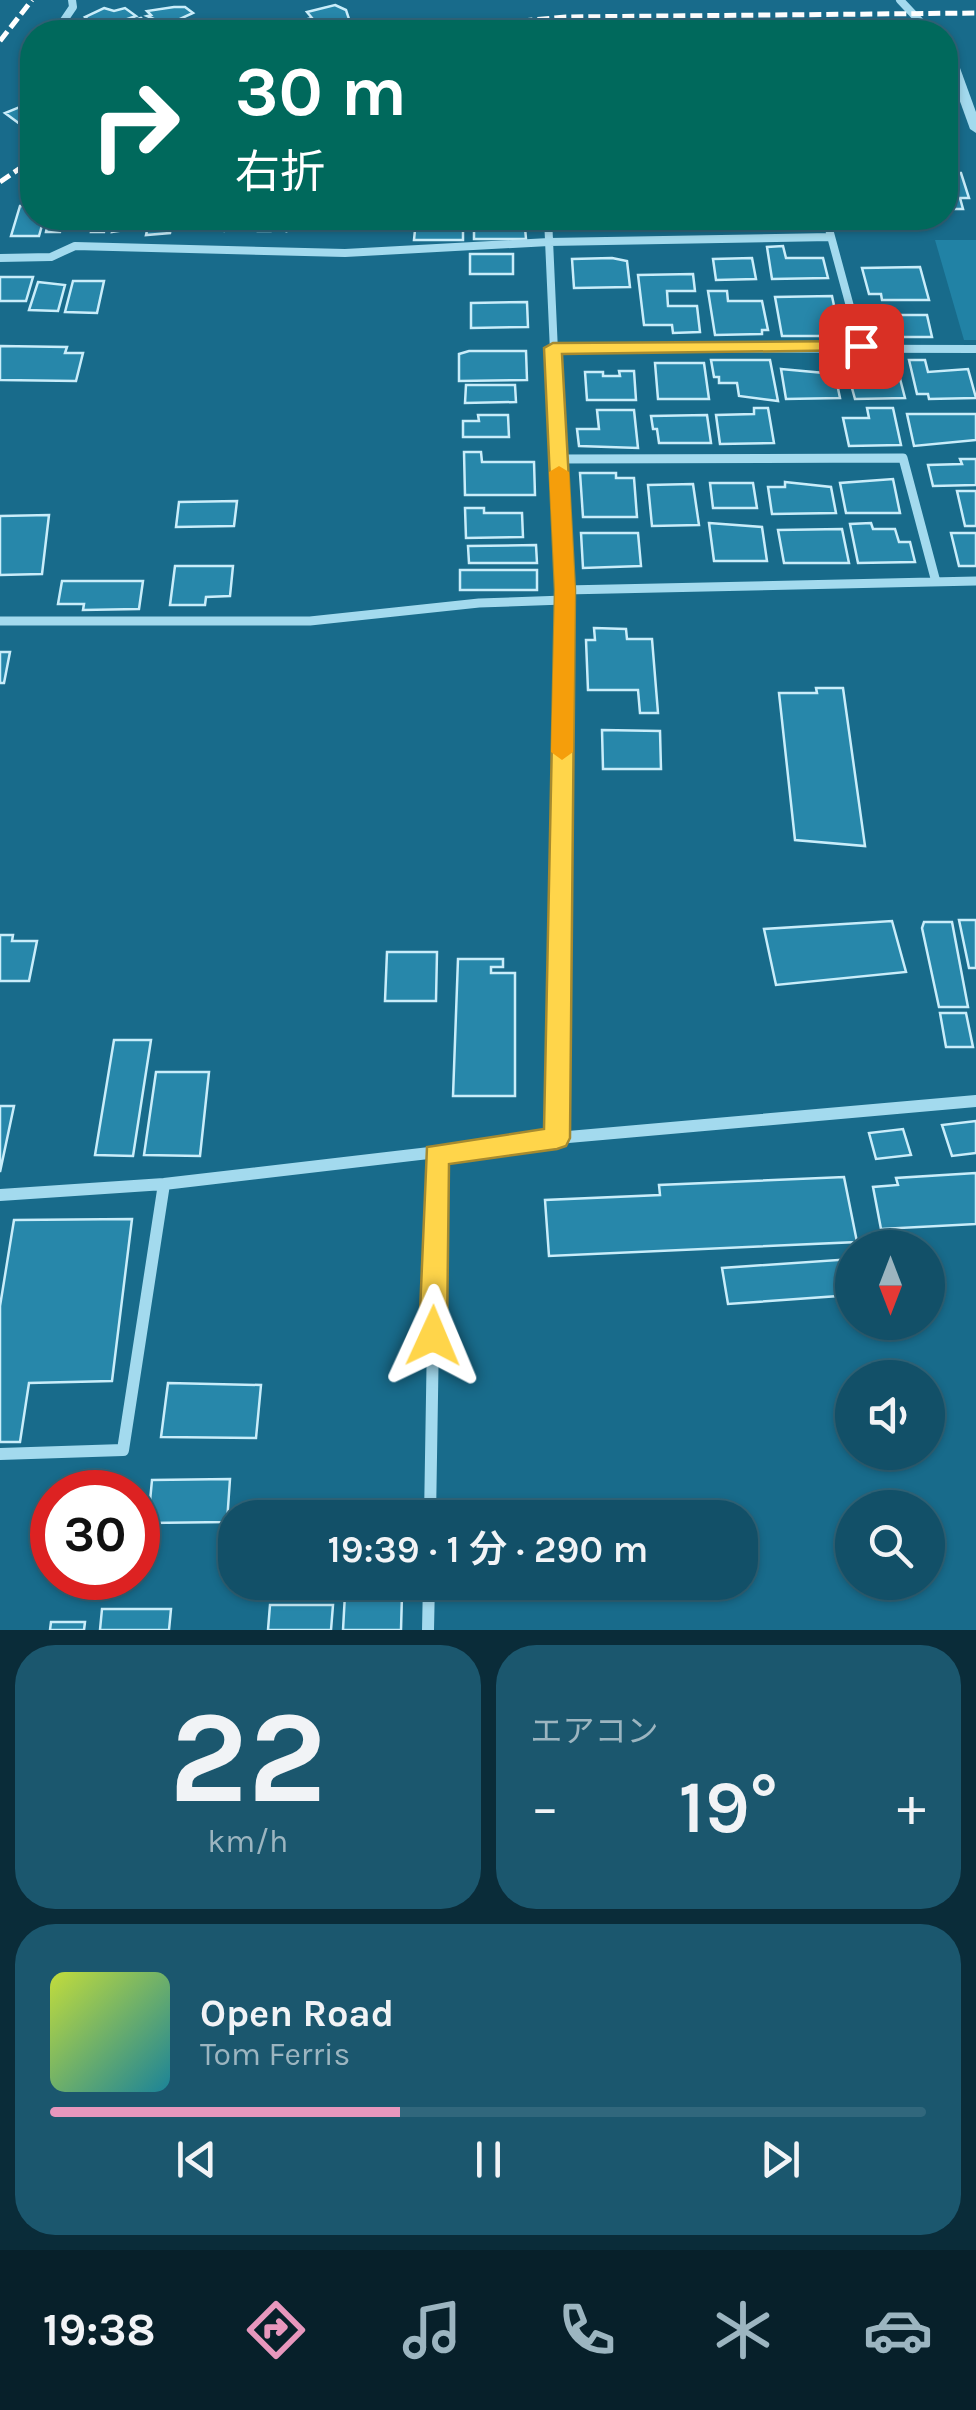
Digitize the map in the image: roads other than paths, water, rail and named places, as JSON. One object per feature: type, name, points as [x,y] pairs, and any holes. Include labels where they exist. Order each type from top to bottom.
[{"type":"street","points":[[900,0],[919,20]]},
{"type":"street","points":[[958,79],[976,129]]},
{"type":"street","points":[[548,230],[564,595],[557,1138]]},
{"type":"street","points":[[829,230],[861,346]]},
{"type":"street","points":[[0,258],[51,257],[75,246],[344,253],[549,242],[831,238]]},
{"type":"street","points":[[553,348],[976,349]]},
{"type":"street","points":[[558,460],[903,458],[936,582]]},
{"type":"street","points":[[0,621],[310,621],[564,595],[976,581]]},
{"type":"street","points":[[0,1195],[164,1184],[557,1138],[976,1102]]},
{"type":"street","points":[[430,1500],[436,1154]]},
{"type":"street","points":[[0,1454],[123,1450],[164,1184]]},
{"type":"street","points":[[428,1630],[429,1600]]},
{"type":"railway","points":[[0,41],[32,0]]},
{"type":"railway","points":[[533,20],[976,13]]},
{"type":"railway","points":[[0,182],[20,168]]}]
